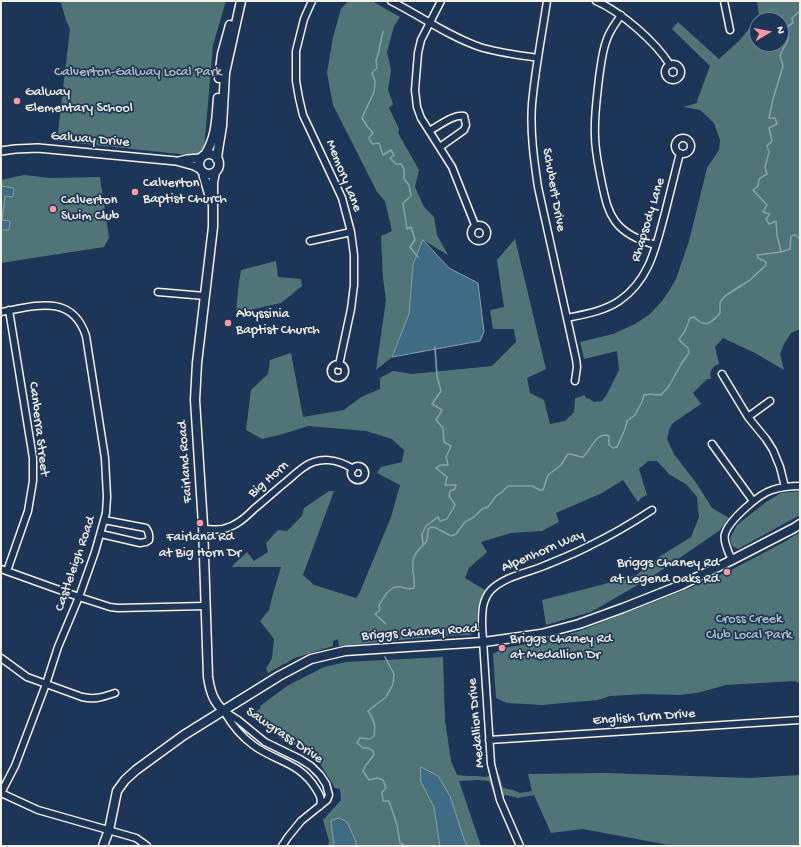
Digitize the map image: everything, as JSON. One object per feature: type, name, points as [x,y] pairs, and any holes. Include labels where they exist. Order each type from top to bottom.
[{"type":"main road","points":[[236,1],[222,54],[219,76],[216,128],[210,146],[199,165],[202,171],[210,174],[217,170],[219,166],[218,150],[222,126],[225,73],[241,1]]},
{"type":"main road","points":[[203,157],[212,154],[218,159]]},
{"type":"main road","name":"Fairland Road","points":[[202,171],[213,208]]},
{"type":"main road","name":"Fairland Road","points":[[214,172],[213,227],[197,363],[195,400],[203,529],[208,677],[214,699],[218,706],[224,711]]},
{"type":"main road","name":"Briggs Chaney Road","points":[[103,846],[109,830],[117,791],[125,780],[136,770],[184,735],[279,676],[311,659],[345,652],[484,642],[541,634],[579,624],[681,585],[800,524]]},
{"type":"street","name":"Memory Lane","points":[[312,1],[304,19],[296,51],[296,81],[304,115],[342,198],[351,232],[354,255],[354,285],[351,310],[339,365]]},
{"type":"street","points":[[391,1],[462,40],[481,47],[505,53],[538,58]]},
{"type":"street","points":[[441,1],[421,40],[418,53],[415,90],[417,107],[421,118],[452,167],[475,225]]},
{"type":"street","name":"Schubert Drive","points":[[547,1],[532,105],[533,158],[576,359],[577,367],[575,381]]},
{"type":"street","points":[[596,1],[621,15],[652,42],[670,65]]},
{"type":"street","points":[[724,1],[730,30]]},
{"type":"street","points":[[621,15],[607,38],[602,57],[595,112],[594,136],[597,159],[606,205],[615,221],[625,232],[646,243],[656,246]]},
{"type":"street","points":[[429,131],[454,117],[459,115],[464,116],[466,120],[464,130],[440,147]]},
{"type":"street","name":"Galway Drive","points":[[1,151],[38,148],[176,161],[194,166],[202,171]]},
{"type":"street","name":"Rhapsody Lane","points":[[567,318],[599,311],[621,300],[644,276],[651,263],[656,246],[680,153]]},
{"type":"street","name":"Galway Drive","points":[[176,161],[203,157]]},
{"type":"street","points":[[310,240],[351,232]]},
{"type":"street","points":[[158,292],[205,296]]},
{"type":"street","name":"Castleleigh Road","points":[[1,312],[50,305],[66,309],[77,318],[86,336],[105,458],[108,497],[101,534],[79,597],[58,647],[46,684],[15,766],[1,793]]},
{"type":"street","name":"Canberra Street","points":[[4,570],[28,511],[33,480],[32,458],[9,310]]},
{"type":"street","points":[[722,374],[748,417],[773,450],[780,467],[785,487]]},
{"type":"street","points":[[748,417],[770,401]]},
{"type":"street","points":[[712,444],[753,501]]},
{"type":"street","name":"Big Horn","points":[[203,529],[223,529],[237,524],[247,517],[254,509],[304,466],[322,460],[333,460],[353,468]]},
{"type":"street","points":[[732,560],[727,548],[724,534],[731,522],[753,501],[771,490],[800,486]]},
{"type":"street","name":"Alpenhorn Way","points":[[484,642],[482,609],[486,598],[492,590],[503,581],[542,567],[590,546],[652,510]]},
{"type":"street","points":[[101,534],[140,543],[146,542],[150,537],[146,528],[104,520]]},
{"type":"street","points":[[4,570],[110,607],[205,606]]},
{"type":"street","name":"Medallion Drive","points":[[484,642],[490,764],[500,800],[520,846]]},
{"type":"street","points":[[1,658],[27,677],[88,698],[97,698],[115,693]]},
{"type":"street","name":"Sawgrass Drive","points":[[224,711],[265,742],[311,766],[326,784],[329,795],[327,800],[320,806]]},
{"type":"street","name":"Sawgrass Drive","points":[[224,711],[231,723],[244,738],[262,751],[290,764],[306,774],[314,784],[321,797],[322,802],[320,806]]},
{"type":"street","name":"English Turn Drive","points":[[489,740],[800,720]]},
{"type":"street","points":[[244,738],[251,731]]},
{"type":"street","points":[[1,793],[38,810],[136,838],[147,846]]},
{"type":"street","points":[[282,846],[301,821],[320,806]]},
{"type":"green space","name":"Calverton-Galway Local Park","points":[[50,1],[226,1],[213,45],[204,149],[198,156],[57,141],[70,29],[61,3]]},
{"type":"green space","points":[[348,1],[372,1],[400,17],[394,26],[387,52],[391,70],[388,90],[393,104],[389,108],[399,129],[398,133],[419,170],[415,187],[424,207],[434,217],[437,235],[448,255],[423,240],[413,265],[409,314],[392,357],[376,370],[386,300],[383,278],[381,236],[392,231],[385,201],[377,192],[333,105],[327,73],[333,37],[341,9]]},
{"type":"green space","points":[[757,1],[800,1],[800,329],[791,333],[780,354],[784,370],[755,353],[723,338],[715,347],[719,364],[712,370],[710,374],[711,379],[707,379],[693,393],[701,404],[673,423],[669,430],[667,439],[674,454],[697,484],[712,508],[729,518],[719,531],[653,576],[591,612],[546,625],[542,600],[636,575],[659,557],[691,537],[699,517],[697,497],[686,484],[670,475],[657,461],[648,461],[639,469],[647,495],[641,498],[638,502],[623,480],[602,493],[556,513],[559,522],[542,531],[511,533],[481,542],[487,552],[469,568],[465,578],[485,590],[478,607],[476,629],[470,635],[442,636],[339,646],[338,639],[333,641],[333,646],[295,658],[268,673],[266,669],[272,658],[274,639],[260,621],[269,610],[281,567],[232,567],[247,552],[254,561],[268,552],[266,543],[278,530],[287,531],[302,516],[304,508],[329,491],[334,491],[303,575],[314,585],[356,598],[391,517],[400,485],[377,473],[381,467],[402,462],[404,450],[392,439],[366,431],[308,426],[262,439],[246,430],[251,390],[268,374],[270,360],[291,353],[303,417],[344,410],[361,397],[380,389],[380,378],[393,371],[412,374],[492,366],[516,342],[514,329],[493,329],[490,310],[504,307],[497,260],[515,239],[546,369],[527,378],[530,393],[544,400],[550,424],[565,421],[574,412],[575,398],[584,395],[587,399],[588,398],[594,402],[602,401],[619,370],[617,351],[584,359],[580,342],[613,334],[635,324],[650,314],[662,301],[676,279],[689,241],[707,168],[719,150],[720,140],[714,123],[700,110],[683,107],[697,103],[710,66],[672,29],[678,22],[719,59],[740,40],[749,29],[749,52],[789,52],[789,12],[758,12]]},
{"type":"green space","name":"Calverton Swim Club","points":[[24,175],[50,178],[100,177],[109,238],[104,247],[1,263],[1,180]]},
{"type":"green space","points":[[276,261],[278,277],[301,279],[302,286],[281,303],[236,313],[241,270]]},
{"type":"green space","points":[[800,491],[800,515],[738,549],[732,546],[730,538],[737,525],[766,502],[781,493]]},
{"type":"green space","name":"Cross Creek Club Local Park","points":[[800,532],[800,683],[794,681],[726,685],[697,693],[679,695],[645,694],[610,696],[598,700],[542,705],[507,703],[496,698],[493,654],[504,648],[550,640],[582,630],[690,588],[731,570]]},
{"type":"green space","points":[[443,657],[445,720],[451,761],[457,775],[485,777],[499,774],[503,788],[520,793],[532,791],[528,774],[605,773],[750,778],[800,775],[800,846],[674,846],[583,829],[551,833],[534,795],[518,798],[506,795],[496,798],[489,781],[478,780],[459,781],[481,846],[328,846],[329,841],[323,820],[341,800],[340,789],[335,788],[317,759],[295,745],[280,739],[277,730],[257,720],[254,713],[261,708],[260,706],[287,686],[324,667],[346,662]]},
{"type":"water","points":[[1,186],[14,188],[13,197],[5,196],[2,220],[10,221],[9,230],[1,230]]},
{"type":"water","points":[[423,240],[449,268],[478,283],[484,332],[480,341],[392,357],[409,314],[413,265]]},
{"type":"water","points":[[421,767],[438,776],[450,796],[467,846],[440,846],[434,807],[421,782]]},
{"type":"water","points":[[340,818],[347,822],[356,842],[356,846],[334,846],[331,821]]},
{"type":"waterway","points":[[781,252],[777,235],[776,221],[769,224],[766,219],[770,214],[763,212],[767,205],[753,190],[758,186],[759,179],[767,174],[765,167],[769,152],[767,146],[772,141],[769,128],[777,124],[775,118],[769,118],[783,66],[780,55],[788,40],[788,26],[793,23],[792,18],[800,11]]},
{"type":"waterway","points":[[383,31],[376,60],[377,68],[372,73],[375,81],[374,92],[362,118],[373,133],[369,138],[372,144],[379,143],[383,155],[391,150],[394,155],[390,158],[396,164],[401,164],[404,169],[404,179],[409,185],[411,196],[403,203],[407,229],[411,227],[415,240],[410,247],[418,257]]},
{"type":"waterway","points":[[386,624],[375,614],[380,610],[379,605],[385,595],[391,590],[397,587],[409,589],[414,588],[413,561],[417,552],[426,542],[428,537],[428,529],[431,527],[436,528],[451,536],[456,534],[465,522],[474,517],[482,509],[488,507],[496,496],[508,486],[532,486],[543,490],[548,475],[561,465],[568,454],[583,457],[594,442],[603,435],[609,436],[609,445],[613,448],[617,447],[627,421],[635,415],[644,395],[661,395],[669,386],[689,353],[688,348],[679,339],[685,331],[690,318],[694,317],[701,323],[708,323],[714,320],[720,313],[720,302],[725,296],[750,280],[766,265],[766,262],[758,258],[757,255],[781,252],[790,249],[791,237],[793,235],[796,235],[800,239]]},
{"type":"waterway","points":[[423,544],[422,534],[426,526],[438,517],[440,521],[447,519],[455,505],[449,496],[450,491],[455,489],[456,485],[445,485],[447,477],[436,468],[441,465],[448,465],[446,457],[451,446],[444,442],[443,428],[436,420],[442,410],[432,404],[441,391],[437,376],[435,347]]},
{"type":"waterway","points":[[385,657],[394,674],[393,684],[386,697],[368,711],[374,723],[374,736],[370,739],[360,738],[357,743],[363,748],[368,748],[373,751],[374,755],[363,771],[369,780],[378,778],[383,780],[386,788],[382,792],[383,801],[389,801],[397,825],[400,843],[406,846]]},
{"type":"place","name":"Galway Elementary School","points":[[17,101]]},
{"type":"place","name":"Calverton Baptist Church","points":[[135,192]]},
{"type":"place","name":"Calverton Swim Club","points":[[53,209]]},
{"type":"place","name":"Abyssinia Baptist Church","points":[[228,323]]},
{"type":"place","name":"Fairland Rd at Big Horn Dr","points":[[200,523]]},
{"type":"place","name":"Briggs Chaney Rd at Legend Oaks Rd","points":[[727,572]]},
{"type":"place","name":"Briggs Chaney Rd at Medallion Dr","points":[[502,648]]}]
